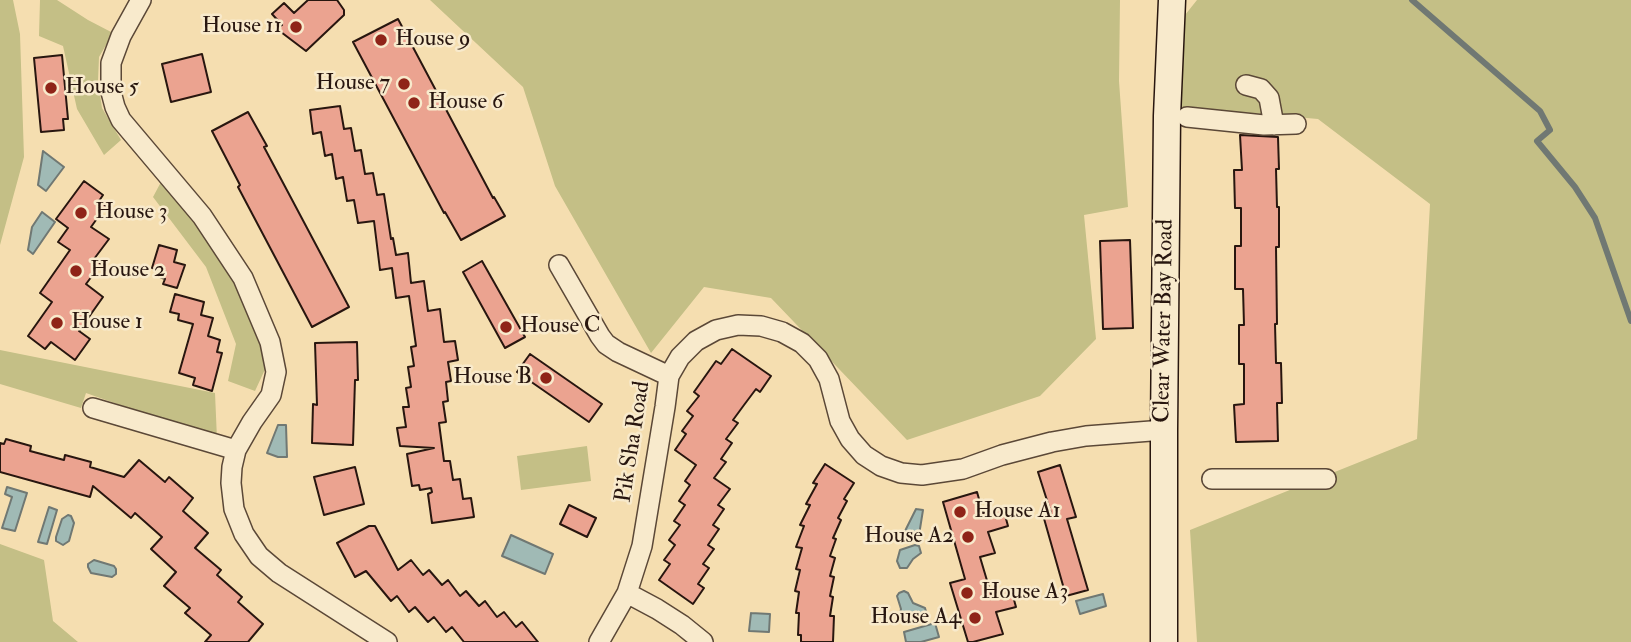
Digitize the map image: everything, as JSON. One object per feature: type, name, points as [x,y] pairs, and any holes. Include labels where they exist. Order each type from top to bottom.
[{"type":"main road","name":"Clear Water Bay Road","points":[[1164,642],[1167,116],[1172,0]]},
{"type":"street","points":[[141,0],[121,36],[111,63],[111,92],[115,107],[121,120],[202,216],[243,278],[270,342],[276,372],[271,395],[236,450],[231,475],[234,509],[244,534],[259,556],[279,573],[387,642]]},
{"type":"street","points":[[1246,85],[1261,89],[1269,98],[1274,125]]},
{"type":"street","points":[[1186,117],[1274,125],[1296,124]]},
{"type":"street","points":[[559,265],[606,344],[669,376]]},
{"type":"street","name":"Pik Sha Road","points":[[599,642],[627,593],[642,546],[669,376],[680,357],[696,341],[716,330],[738,325],[761,326],[782,332],[802,343],[818,359],[829,379],[840,421],[850,439],[864,455],[881,466],[901,473],[922,475],[963,469],[1002,454],[1052,442],[1164,429]]},
{"type":"street","points":[[93,408],[236,450]]},
{"type":"street","points":[[1212,479],[1326,479]]},
{"type":"street","points":[[627,593],[657,609],[704,642]]},
{"type":"shaded area","points":[[0,0],[13,0],[20,34],[24,157],[0,245]]},
{"type":"shaded area","points":[[40,0],[57,0],[113,33],[99,57],[98,81],[102,108],[121,140],[104,155],[77,109],[63,46],[39,36]]},
{"type":"shaded area","points":[[430,0],[1120,0],[1119,81],[1128,207],[1084,215],[1096,339],[1040,396],[907,440],[771,298],[704,287],[651,353],[555,186],[523,87]]},
{"type":"shaded area","points":[[1197,0],[1631,0],[1631,642],[1197,642],[1190,530],[1417,439],[1430,204],[1318,119],[1171,106],[1181,20]]},
{"type":"shaded area","points":[[161,182],[201,228],[236,278],[267,365],[255,391],[228,381],[236,344],[206,267],[153,197]]},
{"type":"shaded area","points":[[0,350],[215,393],[217,439],[86,393],[81,408],[0,384]]},
{"type":"shaded area","points":[[587,446],[591,481],[521,490],[517,456]]},
{"type":"shaded area","points":[[0,544],[44,560],[53,621],[78,642],[0,642]]},
{"type":"water","points":[[43,151],[64,167],[46,191],[38,185]]},
{"type":"water","points":[[42,212],[55,222],[33,254],[28,250],[32,227]]},
{"type":"water","points":[[278,425],[286,425],[287,457],[267,453]]},
{"type":"water","points":[[7,487],[27,493],[15,531],[2,528],[12,497],[5,494]]},
{"type":"water","points":[[49,507],[57,510],[47,544],[38,542]]},
{"type":"water","points":[[916,509],[923,510],[919,535],[906,541],[903,535]]},
{"type":"water","points":[[68,515],[74,523],[69,541],[63,545],[56,541],[56,537],[62,519]]},
{"type":"water","points":[[511,535],[553,554],[545,574],[502,556]]},
{"type":"water","points":[[919,546],[921,553],[907,568],[900,568],[897,561],[900,550]]},
{"type":"water","points":[[94,560],[114,566],[116,574],[112,577],[91,573],[88,564]]},
{"type":"water","points":[[904,591],[913,603],[925,608],[927,615],[924,619],[907,623],[900,621],[901,609],[897,596]]},
{"type":"water","points":[[1103,594],[1106,606],[1080,614],[1076,601]]},
{"type":"water","points":[[751,613],[770,614],[769,632],[749,631]]},
{"type":"water","points":[[935,623],[939,637],[921,642],[906,642],[904,632]]},
{"type":"building","points":[[308,0],[337,0],[344,10],[344,15],[306,51],[277,29],[282,25],[272,14],[284,3],[294,13]]},
{"type":"building","points":[[398,19],[505,216],[461,240],[353,42]]},
{"type":"building","points":[[202,54],[211,92],[171,102],[162,64]]},
{"type":"building","name":"House 5","points":[[62,55],[68,119],[63,119],[64,130],[41,132],[34,58]]},
{"type":"building","points":[[340,106],[344,129],[351,128],[355,151],[361,150],[365,174],[373,173],[377,195],[384,194],[396,255],[408,253],[411,283],[424,281],[428,311],[440,309],[444,342],[455,341],[458,360],[448,362],[451,381],[446,382],[448,401],[443,402],[446,422],[439,423],[444,461],[450,461],[453,480],[460,479],[463,499],[471,498],[474,517],[432,523],[428,494],[432,492],[431,488],[420,490],[419,485],[412,486],[407,454],[434,448],[400,446],[397,428],[406,427],[403,407],[409,407],[406,388],[411,387],[408,367],[414,366],[411,347],[416,346],[409,296],[396,298],[392,268],[380,270],[374,221],[358,223],[354,200],[347,201],[343,177],[336,179],[332,154],[325,156],[321,132],[313,134],[310,110]]},
{"type":"building","points":[[248,112],[349,307],[312,327],[238,187],[240,185],[212,131]]},
{"type":"building","points":[[1240,135],[1278,137],[1279,169],[1276,169],[1279,247],[1276,247],[1275,324],[1276,363],[1281,363],[1282,403],[1277,403],[1278,441],[1236,442],[1234,405],[1244,404],[1244,364],[1239,364],[1239,325],[1244,325],[1243,289],[1235,289],[1235,246],[1241,246],[1241,208],[1235,208],[1234,170],[1242,170]]},
{"type":"building","points":[[84,181],[103,195],[99,201],[106,206],[91,227],[109,239],[94,259],[101,264],[86,284],[103,297],[79,331],[90,339],[75,360],[51,342],[45,349],[28,336],[52,302],[40,293],[70,250],[58,242],[68,228],[56,219]]},
{"type":"building","points":[[1130,240],[1133,328],[1103,329],[1100,241]]},
{"type":"building","points":[[159,245],[177,250],[174,262],[185,265],[177,288],[163,284],[165,279],[157,276],[159,270],[152,268]]},
{"type":"building","points":[[482,261],[525,337],[505,348],[463,272]]},
{"type":"building","points":[[175,294],[204,302],[201,315],[213,318],[208,336],[220,340],[217,352],[222,353],[212,391],[193,385],[195,378],[179,373],[193,324],[178,320],[179,314],[170,312]]},
{"type":"building","points":[[357,342],[358,380],[355,380],[353,445],[312,443],[313,404],[317,405],[315,343]]},
{"type":"building","points":[[732,349],[771,376],[760,392],[756,389],[733,420],[738,423],[726,439],[732,443],[721,459],[726,462],[714,478],[730,489],[718,505],[724,509],[713,525],[719,529],[708,545],[714,549],[703,564],[709,568],[698,584],[704,588],[693,604],[659,580],[670,564],[664,560],[675,545],[669,540],[680,525],[674,521],[685,505],[679,501],[690,485],[685,481],[696,465],[675,450],[686,434],[682,431],[693,416],[687,411],[699,396],[694,392],[716,361],[721,364]]},
{"type":"building","points":[[530,354],[602,404],[589,422],[517,372]]},
{"type":"building","points":[[6,439],[31,446],[30,451],[64,460],[65,455],[91,462],[90,467],[124,477],[139,460],[165,482],[169,477],[193,498],[183,511],[208,533],[195,548],[221,570],[217,575],[242,597],[238,602],[263,624],[248,642],[205,642],[211,635],[185,613],[190,608],[164,586],[176,572],[151,549],[162,537],[135,513],[131,518],[93,486],[90,497],[0,472],[0,443],[4,444]]},
{"type":"building","points":[[825,464],[854,483],[844,499],[847,501],[838,518],[841,520],[833,538],[836,539],[830,556],[835,558],[830,576],[834,577],[830,596],[833,597],[830,616],[834,616],[833,642],[801,642],[801,635],[798,635],[799,613],[796,613],[799,592],[795,591],[800,570],[796,569],[802,548],[796,547],[804,526],[800,525],[810,505],[806,504],[817,484],[813,483]]},
{"type":"building","points":[[1060,465],[1076,517],[1067,519],[1088,590],[1066,596],[1043,515],[1051,513],[1038,472]]},
{"type":"building","points":[[355,467],[364,504],[324,515],[314,477]]},
{"type":"building","points":[[977,492],[983,513],[1003,508],[1008,526],[988,532],[995,553],[980,557],[991,594],[1011,589],[1016,607],[996,612],[1003,634],[968,642],[950,583],[965,579],[943,502]]},
{"type":"building","points":[[569,505],[596,518],[587,537],[560,524]]},
{"type":"building","points":[[369,526],[375,526],[398,570],[411,560],[423,575],[429,570],[442,585],[448,580],[460,596],[466,591],[479,606],[485,601],[497,617],[504,612],[516,627],[522,622],[538,642],[464,642],[452,627],[446,632],[434,617],[428,622],[415,607],[409,612],[397,596],[391,601],[366,571],[355,577],[337,543]]},
{"type":"waterway","points":[[1412,0],[1540,111],[1550,130],[1537,141],[1575,187],[1595,218],[1631,321]]},
{"type":"place","name":"House 11","points":[[296,27]]},
{"type":"place","name":"House 9","points":[[381,40]]},
{"type":"place","name":"House 7","points":[[404,84]]},
{"type":"place","name":"House 5","points":[[51,88]]},
{"type":"place","name":"House 6","points":[[414,103]]},
{"type":"place","name":"House 3","points":[[81,213]]},
{"type":"place","name":"House 2","points":[[76,271]]},
{"type":"place","name":"House 1","points":[[57,323]]},
{"type":"place","name":"House C","points":[[506,327]]},
{"type":"place","name":"House B","points":[[546,378]]},
{"type":"place","name":"House A1","points":[[960,512]]},
{"type":"place","name":"House A2","points":[[968,537]]},
{"type":"place","name":"House A3","points":[[967,593]]},
{"type":"place","name":"House A4","points":[[975,618]]}]
